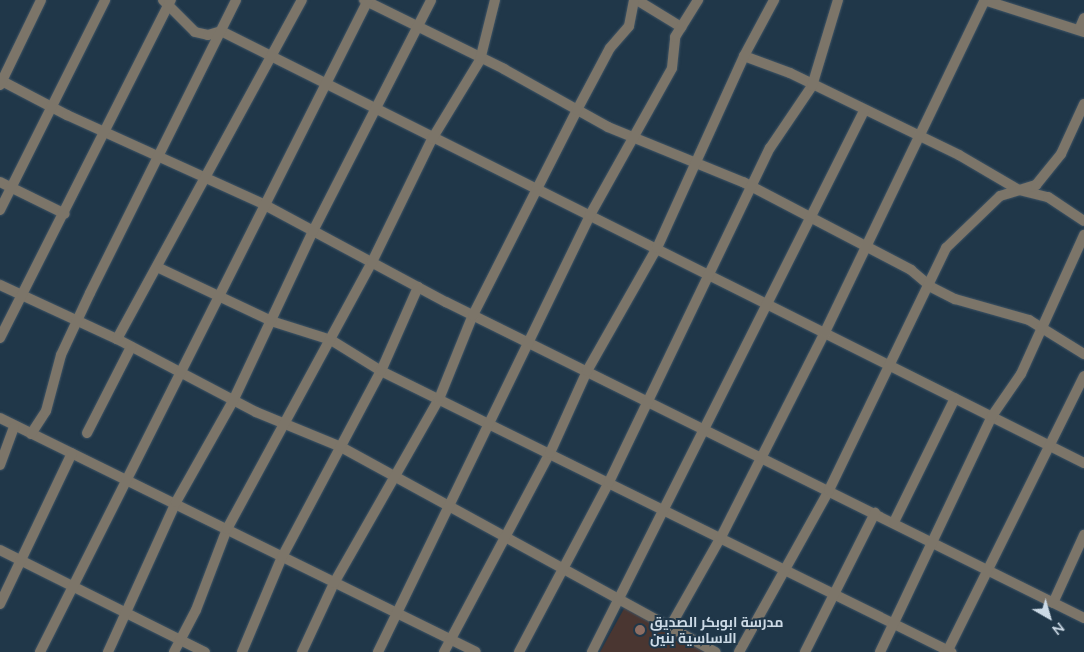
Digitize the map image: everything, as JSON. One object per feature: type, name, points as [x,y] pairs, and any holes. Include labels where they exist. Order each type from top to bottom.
[{"type":"street","points":[[41,0],[1,83],[263,204],[472,315],[761,456],[1084,618]]},
{"type":"street","points":[[0,210],[50,106],[105,0]]},
{"type":"street","points":[[31,434],[46,411],[61,355],[77,320],[236,0]]},
{"type":"street","points":[[117,339],[273,58],[302,0]]},
{"type":"street","points":[[40,652],[71,585],[180,374],[323,84],[348,44],[366,0],[480,60],[504,68],[577,110],[632,137],[754,188],[864,248],[911,270],[931,287],[955,299],[1029,320],[1042,330],[1084,354]]},
{"type":"street","points":[[108,652],[128,614],[176,502],[233,401],[313,231],[431,0]]},
{"type":"street","points":[[174,652],[227,529],[286,424],[372,262],[432,139],[480,60],[495,0]]},
{"type":"street","points":[[302,652],[334,583],[439,399],[472,315],[610,48],[629,26],[636,0],[681,27]]},
{"type":"street","points":[[378,652],[395,613],[530,343],[590,214],[672,68],[675,37],[698,0]]},
{"type":"street","points":[[444,652],[503,537],[550,453],[587,371],[657,248],[694,162],[744,56],[774,0]]},
{"type":"street","points":[[519,652],[565,570],[609,482],[646,400],[754,188],[770,148],[812,86],[838,0]]},
{"type":"street","points":[[670,627],[721,537],[825,332],[985,0],[1082,31],[1084,18]]},
{"type":"street","points":[[0,338],[108,131],[168,1],[195,32],[208,35],[221,31],[375,111],[590,214],[1084,463]]},
{"type":"street","points":[[744,56],[920,137],[1019,190],[1048,197],[1084,221]]},
{"type":"street","points":[[739,652],[829,490],[931,287],[946,248],[1000,196],[1036,185],[1061,154],[1084,104]]},
{"type":"street","points":[[592,652],[662,508],[864,111]]},
{"type":"street","points":[[0,182],[65,214]]},
{"type":"street","points":[[880,652],[992,416],[1021,374],[1084,235]]},
{"type":"street","points":[[157,267],[271,321],[331,340],[381,371],[949,651],[1084,376]]},
{"type":"street","points":[[0,285],[117,339],[233,401],[341,447],[449,508],[716,652]]},
{"type":"street","points":[[242,652],[282,556],[381,371],[418,287]]},
{"type":"street","points":[[88,433],[131,347]]},
{"type":"street","points":[[894,522],[955,398]]},
{"type":"street","points":[[0,418],[176,502],[334,583],[476,652]]},
{"type":"street","points":[[0,464],[14,426]]},
{"type":"street","points":[[0,604],[72,453]]},
{"type":"street","points":[[804,652],[832,593],[875,513]]},
{"type":"street","points":[[1053,603],[1084,535]]},
{"type":"street","points":[[0,550],[205,652]]},
{"type":"shaded area","name":"مدرسة ابوبكر الصديق الاساسية بنين","points":[[625,607],[710,652],[600,652]]},
{"type":"place","name":"مدرسة ابوبكر الصديق الاساسية بنين","points":[[640,630]]}]
